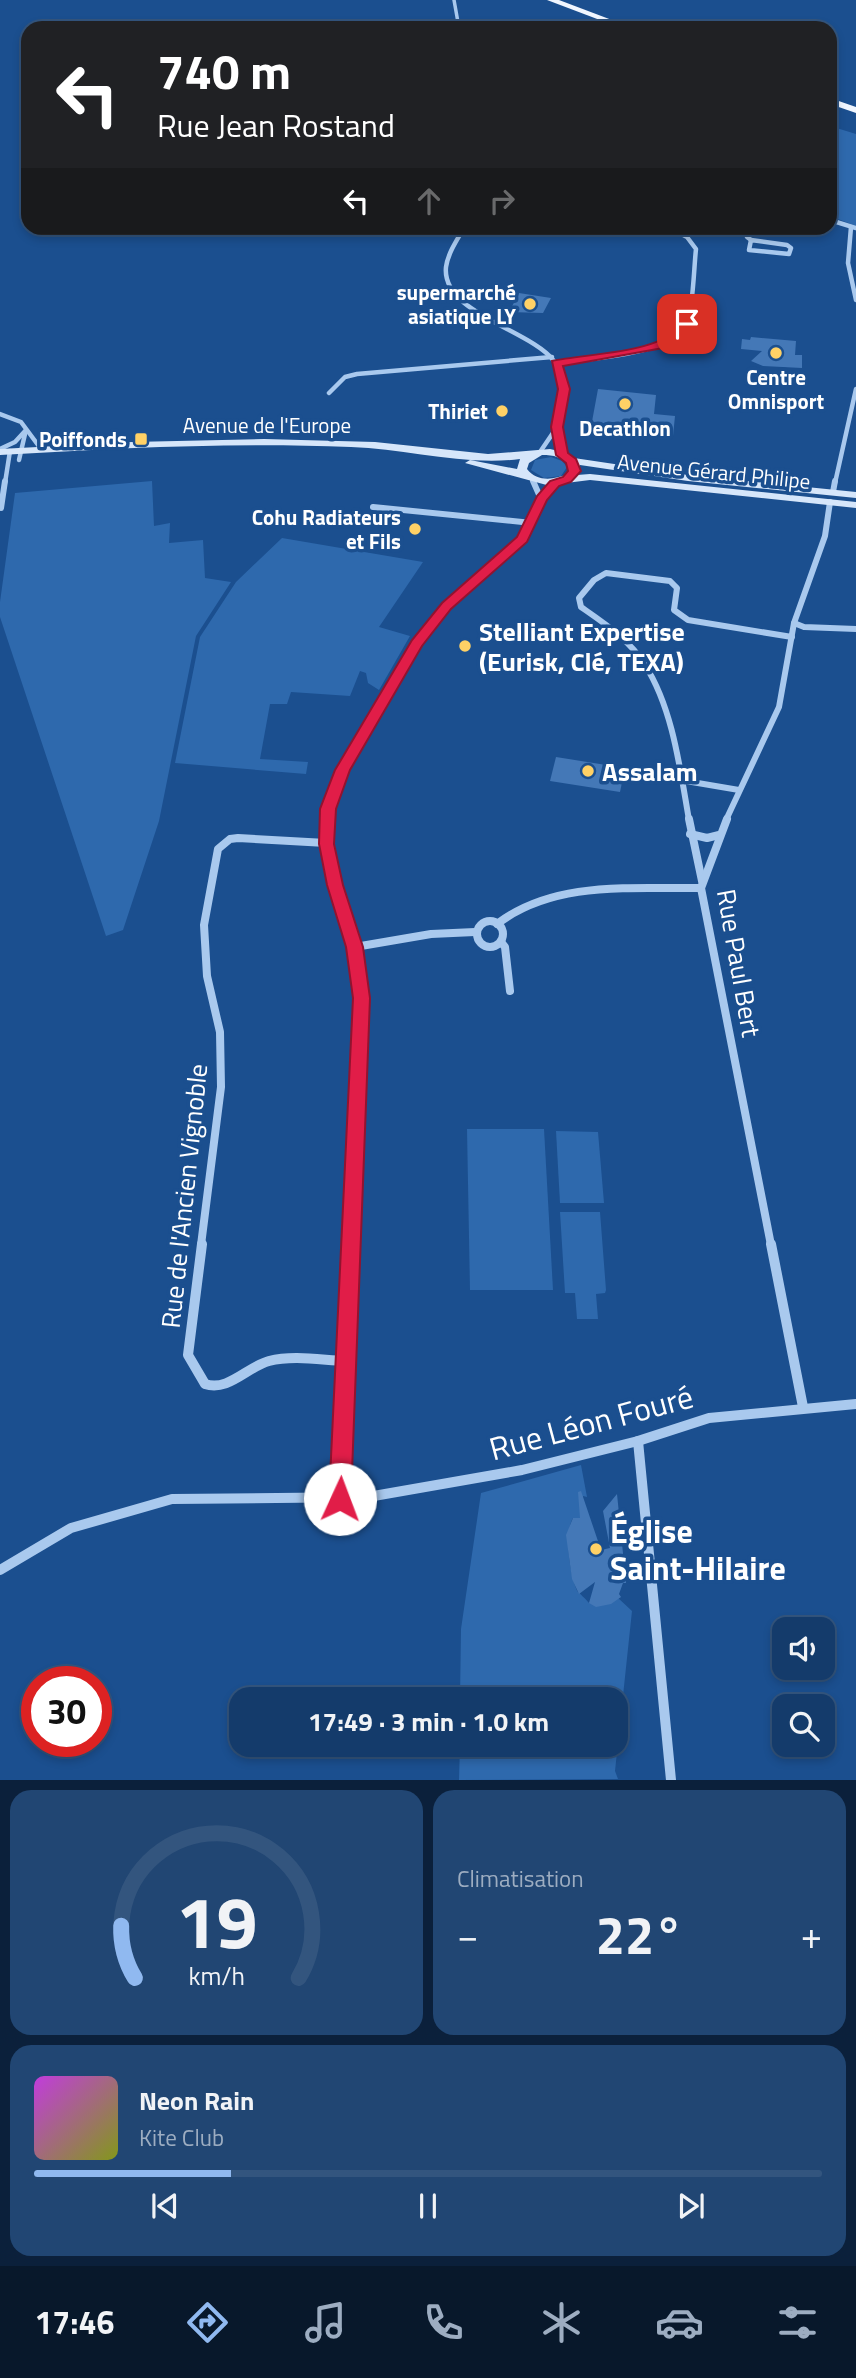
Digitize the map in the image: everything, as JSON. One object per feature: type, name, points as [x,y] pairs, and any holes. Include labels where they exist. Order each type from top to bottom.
[{"type":"main road","points":[[551,0],[610,21]]},
{"type":"main road","points":[[837,104],[855,110]]},
{"type":"main road","name":"Avenue de l'Europe","points":[[8,455],[41,449],[266,442],[356,444],[501,458],[537,453],[567,458]]},
{"type":"main road","name":"Avenue de l'Europe","points":[[8,455],[165,452],[355,454],[473,464],[554,484]]},
{"type":"main road","points":[[528,477],[522,465],[537,453]]},
{"type":"main road","points":[[567,458],[575,471],[567,480]]},
{"type":"main road","name":"Avenue Gérard Philipe","points":[[567,458],[831,497],[856,505]]},
{"type":"main road","name":"Avenue Gérard Philipe","points":[[554,484],[590,477],[831,497],[856,495]]},
{"type":"street","points":[[454,0],[458,21]]},
{"type":"street","points":[[853,227],[848,263],[856,300]]},
{"type":"street","points":[[460,235],[449,256],[446,271],[451,289],[463,302],[538,345],[556,363],[564,389],[557,427],[537,453]]},
{"type":"street","points":[[556,363],[659,346],[681,335],[687,324],[696,249],[683,235]]},
{"type":"street","points":[[748,235],[751,240],[787,246],[790,248],[789,254],[749,250],[751,240]]},
{"type":"street","points":[[329,393],[345,377],[357,374],[552,358]]},
{"type":"street","name":"Rue Paul Bert","points":[[803,1407],[702,885],[719,835],[779,707],[794,623],[825,536],[831,497],[856,389]]},
{"type":"street","points":[[0,414],[17,419],[41,449]]},
{"type":"street","points":[[557,427],[567,458]]},
{"type":"street","points":[[1,508],[8,455],[26,430]]},
{"type":"street","points":[[8,455],[26,430]]},
{"type":"street","points":[[528,477],[541,499]]},
{"type":"street","points":[[340,1499],[362,998],[355,947],[335,885],[326,844],[328,809],[342,770],[417,643],[446,606],[522,539],[532,523],[541,499],[554,484]]},
{"type":"street","points":[[373,507],[532,523]]},
{"type":"street","points":[[497,924],[516,908],[562,894],[702,885],[663,707],[651,676],[614,630],[578,603],[583,592],[600,575],[606,573],[670,581],[677,588],[674,610],[688,620],[792,637]]},
{"type":"street","points":[[794,623],[804,627],[856,629]]},
{"type":"street","points":[[680,780],[739,790]]},
{"type":"street","points":[[690,834],[707,838],[719,835]]},
{"type":"street","name":"Rue de l'Ancien Vignoble","points":[[326,844],[239,838],[230,839],[218,849],[204,925],[207,976],[220,1032],[220,1087],[188,1355],[194,1374],[201,1383],[216,1386],[231,1383],[267,1361],[345,1361]]},
{"type":"street","points":[[355,947],[431,934],[475,932],[485,922],[497,924],[504,931],[501,942]]},
{"type":"street","points":[[475,932],[476,938],[483,944],[501,942]]},
{"type":"street","points":[[501,942],[505,947],[510,991]]},
{"type":"street","name":"Rue Léon Fouré","points":[[0,1570],[71,1528],[172,1499],[340,1499],[449,1485],[638,1441],[709,1418],[856,1404]]},
{"type":"street","points":[[638,1441],[671,1780]]},
{"type":"shaded area","points":[[837,128],[856,134],[856,226],[837,219]]},
{"type":"shaded area","points":[[551,457],[562,461],[567,467],[561,476],[544,478],[531,470],[535,460]]},
{"type":"shaded area","points":[[152,481],[154,526],[170,523],[169,543],[203,540],[205,578],[231,582],[196,636],[159,821],[123,930],[106,936],[0,617],[0,602],[15,493]]},
{"type":"shaded area","points":[[282,538],[423,562],[379,627],[410,636],[379,690],[368,683],[366,673],[360,671],[350,696],[291,692],[287,704],[270,704],[260,759],[308,762],[306,774],[175,763],[200,637],[236,582]]},
{"type":"shaded area","points":[[467,1129],[544,1129],[553,1290],[470,1290]]},
{"type":"shaded area","points":[[556,1131],[598,1132],[604,1203],[560,1203]]},
{"type":"shaded area","points":[[560,1212],[600,1212],[606,1290],[605,1293],[596,1294],[598,1319],[577,1319],[575,1293],[565,1293]]},
{"type":"shaded area","points":[[581,1465],[587,1497],[583,1496],[583,1518],[573,1518],[570,1525],[571,1568],[578,1592],[589,1603],[617,1597],[632,1611],[624,1687],[460,1687],[461,1629],[481,1493]]},
{"type":"shaded area","points":[[460,1757],[616,1757],[615,1771],[618,1779],[459,1780]]},
{"type":"building","name":"supermarché asiatique LY","points":[[519,293],[551,298],[543,313],[509,312]]},
{"type":"building","name":"Centre Omnisport","points":[[751,337],[796,341],[795,355],[802,355],[802,368],[763,366],[751,361],[762,351],[741,349],[742,339],[750,340]]},
{"type":"building","name":"Decathlon","points":[[598,389],[656,395],[654,414],[675,416],[673,436],[591,427]]},
{"type":"building","name":"Assalam","points":[[556,757],[625,768],[620,792],[550,781]]},
{"type":"building","name":"Église Saint-Hilaire","points":[[581,1491],[601,1550],[610,1548],[603,1511],[617,1494],[626,1583],[623,1583],[619,1594],[621,1597],[611,1604],[596,1607],[589,1603],[595,1582],[579,1594],[572,1579],[566,1535],[573,1518],[580,1518],[578,1492]]},
{"type":"place","name":"supermarché asiatique LY","points":[[530,304]]},
{"type":"place","name":"Centre Omnisport","points":[[776,353]]},
{"type":"place","name":"Decathlon","points":[[625,404]]},
{"type":"place","name":"Thiriet","points":[[502,411]]},
{"type":"place","name":"Poiffonds","points":[[141,439]]},
{"type":"place","name":"Cohu Radiateurs et Fils","points":[[415,529]]},
{"type":"place","name":"Stelliant Expertise (Eurisk, Clé, TEXA)","points":[[465,646]]},
{"type":"place","name":"Assalam","points":[[588,771]]},
{"type":"place","name":"Église Saint-Hilaire","points":[[596,1549]]},
{"type":"route","points":[[340,1499],[362,998],[355,947],[335,885],[326,844],[328,809],[342,770],[417,643],[446,606],[522,539],[532,523],[541,499],[554,484],[567,480],[575,471],[572,461],[562,455],[557,427],[564,389],[556,363],[659,346],[681,335],[687,324]]}]
